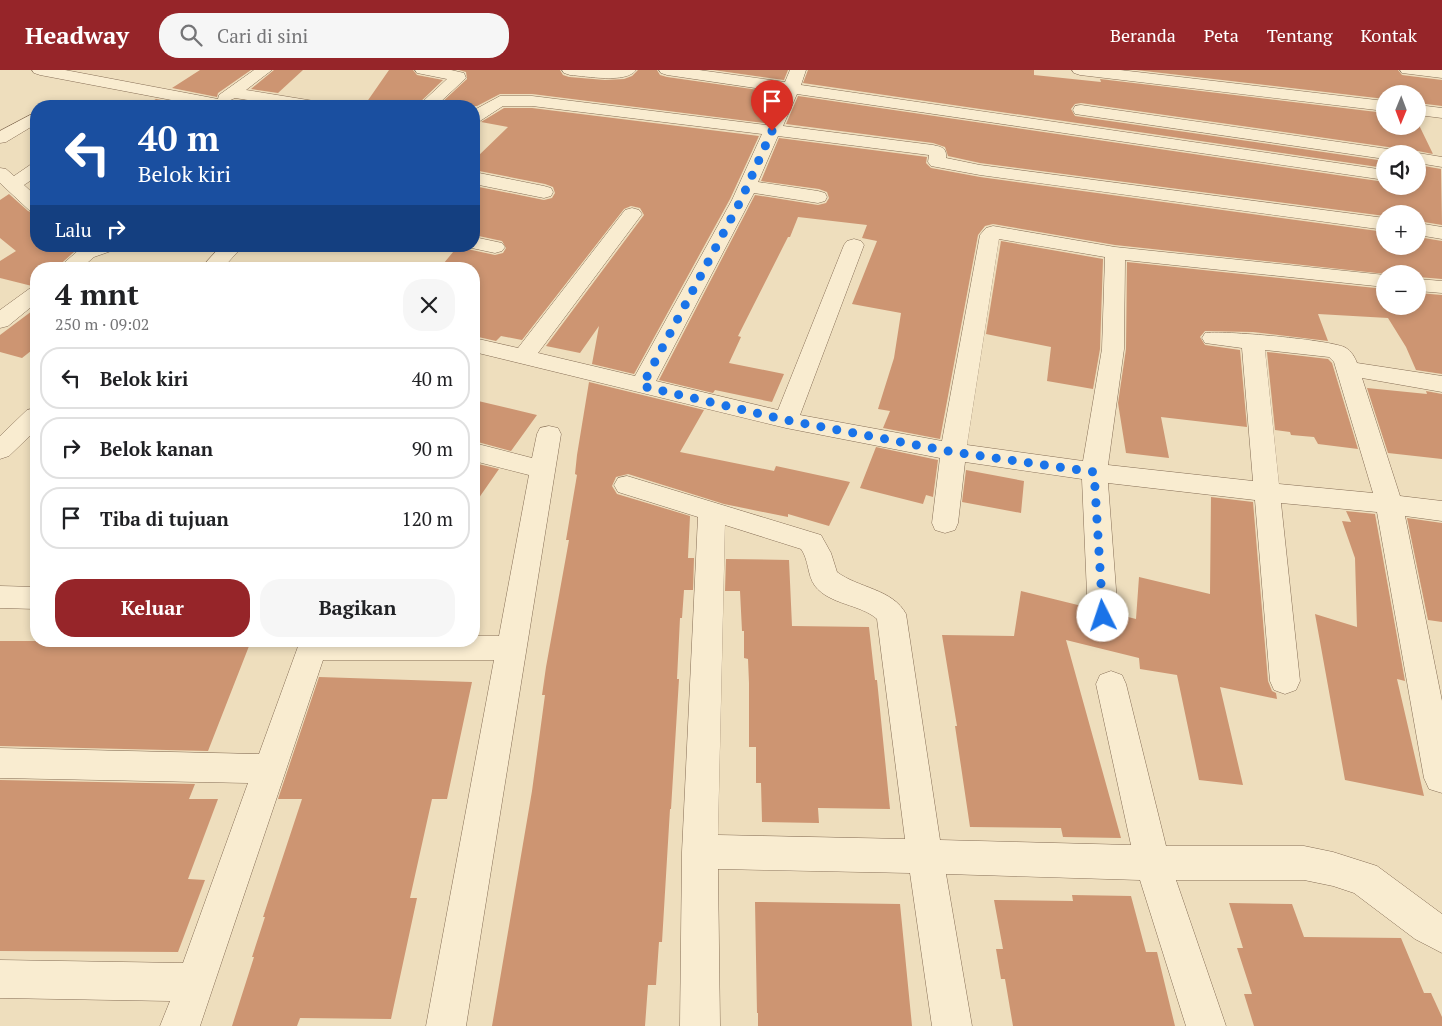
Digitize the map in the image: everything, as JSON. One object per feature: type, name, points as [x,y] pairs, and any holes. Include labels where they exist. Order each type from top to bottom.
[{"type":"street","points":[[40,70],[190,100]]},
{"type":"street","points":[[222,100],[264,70]]},
{"type":"street","points":[[423,70],[458,76],[433,100]]},
{"type":"street","points":[[570,70],[615,74],[628,70]]},
{"type":"street","points":[[668,70],[1376,174]]},
{"type":"street","points":[[642,386],[747,186],[792,89],[798,70]]},
{"type":"street","points":[[1080,70],[1376,105]]},
{"type":"street","points":[[1240,70],[1248,119]]},
{"type":"street","points":[[1408,70],[1442,73]]},
{"type":"street","points":[[233,93],[277,100]]},
{"type":"street","points":[[480,113],[494,104],[512,100],[934,150],[938,152],[937,162],[980,170],[1376,223]]},
{"type":"street","points":[[1081,110],[1248,119],[1376,151]]},
{"type":"street","points":[[1426,111],[1442,113]]},
{"type":"street","points":[[0,138],[30,120]]},
{"type":"street","points":[[1426,159],[1442,162]]},
{"type":"street","points":[[30,171],[6,179],[30,201]]},
{"type":"street","points":[[480,179],[544,192]]},
{"type":"street","points":[[747,186],[818,197]]},
{"type":"street","points":[[523,357],[632,214]]},
{"type":"street","points":[[1426,229],[1442,232]]},
{"type":"street","points":[[945,523],[953,452],[990,235],[999,232],[1114,253],[1376,280]]},
{"type":"street","points":[[480,244],[495,247]]},
{"type":"street","points":[[786,420],[854,245]]},
{"type":"street","points":[[73,262],[82,252]]},
{"type":"street","points":[[217,262],[227,252]]},
{"type":"street","points":[[1103,616],[1094,472],[1113,349],[1114,253]]},
{"type":"street","points":[[1426,286],[1442,288]]},
{"type":"street","points":[[0,321],[30,298]]},
{"type":"street","points":[[1213,338],[1253,341],[1337,352],[1345,360],[1389,504],[1442,778]]},
{"type":"street","points":[[1253,341],[1285,681]]},
{"type":"street","points":[[480,346],[786,420],[953,452],[1094,472],[1389,504],[1442,512]]},
{"type":"street","points":[[1349,369],[1442,384]]},
{"type":"street","points":[[0,450],[30,422]]},
{"type":"street","points":[[446,1026],[549,434]]},
{"type":"street","points":[[480,454],[542,469]]},
{"type":"street","points":[[627,485],[811,542],[820,555],[822,574],[826,580],[835,587],[880,605],[891,614],[925,856],[952,1026]]},
{"type":"street","points":[[700,1026],[700,852],[712,511]]},
{"type":"street","points":[[0,597],[30,598]]},
{"type":"street","points":[[180,1026],[313,647]]},
{"type":"street","points":[[446,647],[512,648]]},
{"type":"street","points":[[1111,684],[1152,863],[1206,1026]]},
{"type":"street","points":[[0,763],[271,769]]},
{"type":"street","points":[[700,852],[1152,863],[1304,864],[1333,868],[1364,878],[1437,939]]},
{"type":"street","points":[[0,978],[195,982]]},
{"type":"building","points":[[200,70],[251,70],[218,93],[217,97],[172,88]]},
{"type":"building","points":[[274,70],[303,70],[278,93],[251,89]]},
{"type":"building","points":[[389,70],[413,70],[417,75],[443,80],[422,100],[368,100]]},
{"type":"building","points":[[459,70],[560,70],[563,75],[569,77],[605,80],[624,79],[632,76],[638,70],[657,70],[660,75],[667,77],[779,93],[765,123],[532,94],[500,94],[480,104],[480,100],[444,100],[467,79],[466,72]]},
{"type":"building","points":[[713,70],[788,70],[784,80]]},
{"type":"building","points":[[808,70],[1034,70],[1034,75],[1101,82],[1100,79],[1376,112],[1376,135],[1424,135],[1433,154],[1426,153],[1426,145],[1376,145],[1081,103],[1075,104],[1071,109],[1075,116],[1376,160],[1376,167],[803,83]]},
{"type":"building","points":[[1136,70],[1398,70],[1402,75],[1442,80],[1442,106],[1426,104],[1426,85],[1376,85],[1376,98]]},
{"type":"building","points":[[798,96],[1376,181],[1376,195],[1426,195],[1426,166],[1441,169],[1442,225],[1426,222],[1426,205],[1376,205],[1376,215],[980,163],[948,156],[945,147],[933,143],[786,124]]},
{"type":"building","points":[[504,108],[532,108],[759,136],[730,199],[634,374],[592,364],[599,326],[580,353],[546,346],[644,215],[640,208],[631,206],[624,209],[522,340],[501,336],[496,341],[480,337],[480,262],[445,262],[453,252],[480,252],[495,255],[503,253],[506,248],[502,241],[480,236],[480,187],[544,200],[552,198],[555,193],[553,187],[545,184],[480,171],[480,154],[508,127],[481,122]]},
{"type":"building","points":[[779,138],[927,157],[926,163],[931,168],[980,177],[1376,231],[1376,255],[1426,255],[1426,238],[1442,241],[1442,279],[1426,278],[1426,265],[1376,265],[1376,273],[1115,245],[993,224],[985,226],[978,235],[940,439],[883,428],[890,411],[878,409],[894,358],[901,313],[852,304],[877,241],[862,238],[867,225],[798,217],[790,237],[788,237],[738,336],[741,337],[729,363],[784,374],[772,402],[715,390],[713,393],[659,380],[755,195],[818,205],[826,203],[829,198],[827,192],[819,189],[761,181]]},
{"type":"building","points":[[9,194],[30,212],[30,252],[74,252],[63,262],[30,262],[30,286],[0,278],[0,261],[16,251],[0,238],[0,200]]},
{"type":"building","points":[[1001,241],[1103,259],[1100,349],[1093,389],[1047,381],[1051,347],[986,334]]},
{"type":"building","points":[[1127,262],[1376,288],[1376,315],[1426,315],[1426,294],[1442,295],[1442,374],[1416,370],[1406,347],[1388,318],[1318,314],[1328,341],[1253,332],[1205,331],[1200,337],[1205,345],[1240,350],[1247,427],[1161,417],[1169,458],[1126,453],[1118,403],[1126,349]]},
{"type":"building","points":[[30,312],[30,352],[22,358],[0,352],[0,335]]},
{"type":"building","points":[[1267,352],[1328,359],[1332,363],[1358,449],[1318,444],[1314,437],[1291,435],[1290,432],[1275,430]]},
{"type":"building","points":[[589,382],[704,410],[680,452],[774,471],[776,466],[850,482],[829,526],[788,514],[788,517],[724,504],[628,474],[616,477],[612,486],[617,494],[690,516],[688,558],[694,558],[693,590],[684,590],[682,618],[680,618],[677,679],[679,679],[671,809],[662,942],[659,942],[656,985],[648,985],[645,1026],[492,1026],[532,791],[545,695],[542,695],[569,540],[566,540],[577,475],[575,474],[577,455]]},
{"type":"building","points":[[1367,388],[1427,394],[1426,391],[1442,394],[1442,459],[1388,453]]},
{"type":"building","points":[[480,401],[537,415],[511,451],[480,443]]},
{"type":"building","points":[[876,447],[938,460],[933,497],[926,495],[923,504],[860,488]]},
{"type":"building","points":[[480,464],[499,469],[480,496]]},
{"type":"building","points":[[966,470],[1024,481],[1021,513],[962,502]]},
{"type":"building","points":[[1211,497],[1253,502],[1268,681],[1272,691],[1276,693],[1277,699],[1220,687],[1243,785],[1199,780],[1177,675],[1140,669],[1139,658],[1066,640],[1121,838],[1063,837],[1061,828],[970,827],[955,726],[957,726],[942,635],[1014,636],[1021,591],[1086,607],[1086,616],[1091,625],[1102,630],[1115,625],[1120,615],[1136,619],[1139,577],[1210,594]]},
{"type":"building","points":[[1346,511],[1375,514],[1405,681],[1397,679],[1424,796],[1345,780],[1315,614],[1357,627],[1355,558],[1342,521],[1351,522]]},
{"type":"building","points":[[1407,518],[1442,523],[1442,622],[1428,620]]},
{"type":"building","points":[[726,559],[789,560],[792,626],[869,627],[875,680],[877,680],[890,809],[818,808],[819,823],[762,822],[761,783],[756,783],[756,747],[749,747],[748,659],[744,658],[744,631],[742,631],[740,591],[725,591]]},
{"type":"building","points":[[0,641],[30,641],[30,647],[249,647],[208,751],[0,746]]},
{"type":"building","points":[[319,677],[472,682],[447,799],[432,799],[410,898],[417,898],[391,1019],[300,1018],[297,1026],[232,1026],[254,957],[252,957],[265,917],[263,917],[302,799],[278,799]]},
{"type":"building","points":[[0,780],[195,784],[189,799],[218,799],[188,879],[205,880],[178,952],[0,951]]},
{"type":"building","points":[[1072,895],[1131,896],[1146,952],[1157,952],[1175,1026],[1013,1026],[1005,979],[1001,979],[996,949],[1003,949],[994,900],[1073,901]]},
{"type":"building","points":[[755,902],[900,904],[912,1026],[758,1026]]},
{"type":"building","points":[[1229,903],[1292,904],[1304,937],[1401,938],[1424,993],[1431,993],[1442,1017],[1442,1026],[1254,1026],[1244,994],[1252,994],[1237,948],[1243,948]]},
{"type":"route","points":[[772,131],[741,200],[642,386],[786,420],[953,452],[1094,472],[1103,616]]}]
